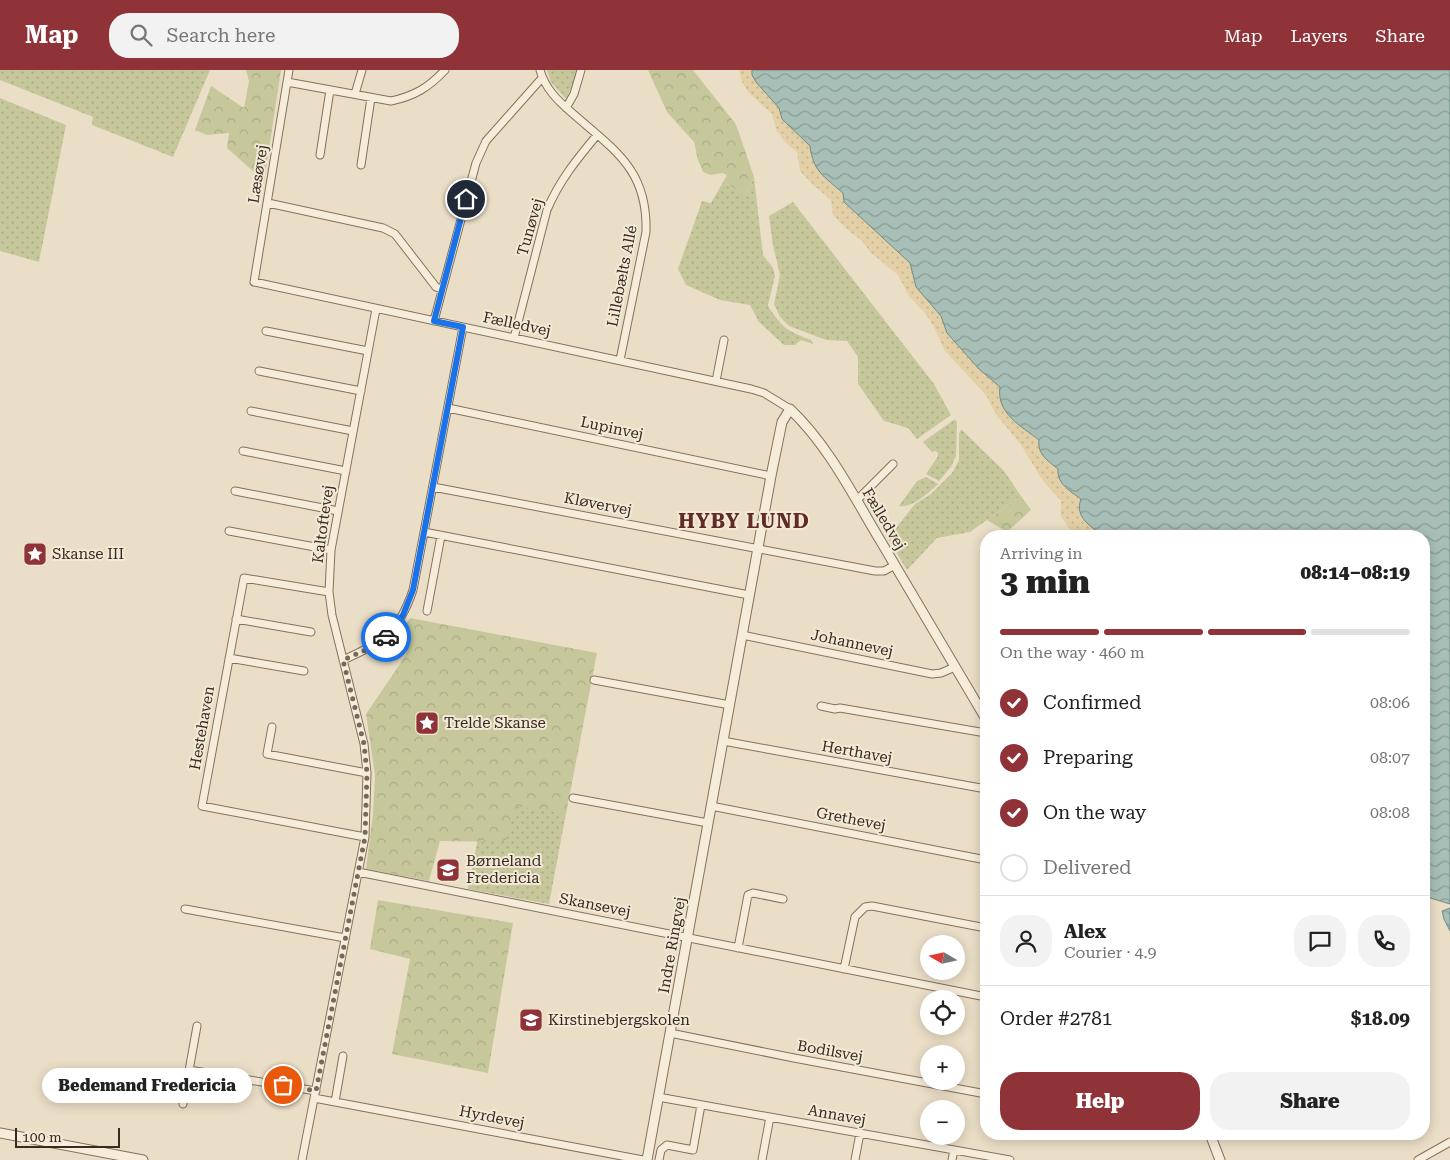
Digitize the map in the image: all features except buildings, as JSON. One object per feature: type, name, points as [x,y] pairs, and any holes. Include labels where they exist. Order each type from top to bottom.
[{"type":"street","name":"Læsøvej","points":[[254,282],[289,70]]},
{"type":"street","points":[[355,94],[362,70]]},
{"type":"street","points":[[287,82],[391,101],[405,98],[430,85],[445,70]]},
{"type":"street","name":"Lillebælts Allé","points":[[540,70],[542,78],[553,96],[627,163],[643,193],[647,212],[646,232],[620,360]]},
{"type":"street","points":[[566,108],[574,94],[581,70]]},
{"type":"street","points":[[434,321],[476,163],[486,142],[542,78]]},
{"type":"street","points":[[320,154],[330,90]]},
{"type":"street","points":[[361,165],[371,98]]},
{"type":"street","name":"Tunøvej","points":[[514,338],[547,210],[555,190],[566,173],[597,135]]},
{"type":"street","points":[[268,203],[383,228],[395,234],[436,287],[442,288]]},
{"type":"street","name":"Fælledvej","points":[[254,282],[620,360],[764,393],[790,409],[817,438],[857,500],[980,709]]},
{"type":"street","name":"Kaltoftevej","points":[[302,1160],[365,837],[367,773],[364,744],[332,615],[330,592],[331,550],[376,309]]},
{"type":"street","points":[[343,660],[378,644],[388,634],[403,615],[413,590],[463,327]]},
{"type":"street","points":[[266,331],[368,351]]},
{"type":"street","points":[[716,381],[724,340]]},
{"type":"street","points":[[259,371],[361,391]]},
{"type":"street","name":"Lupinvej","points":[[448,408],[771,476]]},
{"type":"street","name":"Indre Ringvej","points":[[645,1160],[670,1033],[771,476],[782,422],[790,409]]},
{"type":"street","points":[[251,411],[353,431]]},
{"type":"street","points":[[243,451],[346,471]]},
{"type":"street","points":[[857,500],[893,464]]},
{"type":"street","name":"Kløvervej","points":[[432,487],[875,571],[884,570],[895,565]]},
{"type":"street","points":[[235,491],[338,510]]},
{"type":"street","points":[[229,531],[331,550]]},
{"type":"street","points":[[424,532],[749,595]]},
{"type":"street","points":[[427,611],[441,536]]},
{"type":"street","name":"Hestehaven","points":[[330,592],[244,578],[202,806],[365,837]]},
{"type":"street","points":[[236,619],[311,632]]},
{"type":"street","name":"Johannevej","points":[[742,635],[932,674],[941,673],[955,667]]},
{"type":"street","points":[[229,658],[304,671]]},
{"type":"street","points":[[594,680],[730,705]]},
{"type":"street","points":[[821,706],[980,732]]},
{"type":"street","points":[[272,728],[267,754],[367,773]]},
{"type":"street","name":"Herthavej","points":[[723,741],[980,788]]},
{"type":"street","points":[[573,798],[708,824]]},
{"type":"street","name":"Grethevej","points":[[711,806],[980,859]]},
{"type":"street","name":"Skansevej","points":[[358,872],[980,996]]},
{"type":"street","points":[[738,948],[748,895],[753,893],[783,899]]},
{"type":"street","points":[[844,969],[854,917],[864,907],[872,906],[980,927]]},
{"type":"street","points":[[185,909],[345,938]]},
{"type":"street","points":[[183,1104],[197,1026]]},
{"type":"street","name":"Bodilsvej","points":[[670,1033],[980,1093]]},
{"type":"street","points":[[335,1102],[343,1056]]},
{"type":"street","name":"Hyrdevej","points":[[189,1070],[315,1094],[335,1102],[645,1160]]},
{"type":"street","name":"Annavej","points":[[658,1097],[1010,1160]]},
{"type":"street","points":[[659,1160],[661,1150],[667,1145],[693,1150],[701,1104]]},
{"type":"street","points":[[762,1160],[770,1117]]},
{"type":"street","points":[[0,1133],[144,1160]]},
{"type":"street","points":[[856,1160],[860,1133]]},
{"type":"street","points":[[1212,1140],[1220,1160]]},
{"type":"street","points":[[1418,1160],[1450,1142]]},
{"type":"street","points":[[952,1160],[954,1150]]},
{"type":"green space","points":[[0,70],[210,70],[173,157],[92,125],[93,117],[0,80]]},
{"type":"green space","points":[[246,70],[281,70],[264,182],[253,186],[254,172],[227,148],[229,133],[207,135],[195,130],[211,86],[244,108],[249,81]]},
{"type":"green space","points":[[547,70],[578,70],[576,79],[566,99],[551,82]]},
{"type":"green space","points":[[648,70],[693,70],[735,123],[754,177],[746,195],[723,182],[727,175],[722,173],[711,175],[703,172],[694,142],[667,112]]},
{"type":"green space","points":[[0,98],[66,125],[39,262],[0,251]]},
{"type":"green space","points":[[754,177],[763,255],[773,268],[775,276],[768,305],[769,308],[787,328],[811,340],[813,344],[801,340],[795,345],[784,345],[759,322],[750,305],[720,300],[686,285],[678,269],[702,201],[711,203],[723,182],[746,195]]},
{"type":"green space","points":[[793,202],[934,384],[951,415],[917,439],[908,428],[884,421],[858,384],[858,357],[847,341],[826,340],[789,326],[780,317],[774,304],[780,275],[769,216]]},
{"type":"green space","points":[[955,419],[957,423],[956,456],[951,467],[939,481],[926,474],[938,453],[932,452],[923,442]]},
{"type":"green space","points":[[961,429],[1004,471],[1021,496],[970,532],[937,538],[907,570],[888,538],[915,504],[931,494],[952,473],[959,460],[959,434]]},
{"type":"green space","points":[[926,477],[938,484],[910,505],[899,506],[917,481]]},
{"type":"green space","points":[[1021,496],[1031,510],[1009,530],[1004,530],[987,520]]},
{"type":"green space","points":[[410,618],[597,653],[566,814],[516,806],[505,842],[440,841],[429,881],[366,869],[373,814],[375,775],[366,714],[406,655],[410,634],[404,627]]},
{"type":"green space","points":[[506,797],[567,808],[549,904],[468,889],[478,838]]},
{"type":"green space","points":[[378,900],[513,923],[488,1073],[392,1054],[410,959],[370,949]]},
{"type":"sand","points":[[739,70],[752,70],[752,75],[756,82],[779,108],[782,119],[810,146],[817,168],[825,178],[843,193],[844,202],[910,263],[916,287],[941,316],[947,333],[979,369],[1000,388],[998,396],[1013,420],[1039,440],[1043,456],[1058,470],[1063,485],[1081,499],[1088,525],[1095,530],[1070,530],[1061,516],[1061,501],[1043,481],[1021,445],[995,413],[986,395],[945,351],[934,327],[925,313],[909,296],[898,275],[870,252],[862,241],[833,215],[831,200],[800,171],[797,152],[786,143],[776,130],[772,114],[748,92],[742,82]]},
{"type":"water","points":[[752,70],[1450,70],[1450,904],[1430,898],[1430,530],[1095,530],[1082,516],[1079,505],[1081,499],[1062,483],[1058,469],[1041,453],[1039,440],[1006,412],[1000,396],[1000,387],[979,369],[947,333],[941,316],[916,287],[910,263],[844,202],[843,193],[825,178],[817,168],[810,146],[782,119],[779,108],[752,75]]},
{"type":"water","points":[[1450,908],[1450,931],[1442,911]]},
{"type":"way so far","points":[[283,1085],[316,1091],[365,837],[367,773],[364,744],[343,660],[378,644],[386,637]]},
{"type":"place","name":"Skanse III","points":[[35,554]]},
{"type":"place","name":"Trelde Skanse","points":[[427,723]]},
{"type":"place","name":"Børneland Fredericia","points":[[448,870]]},
{"type":"place","name":"Kirstinebjergskolen","points":[[531,1020]]},
{"type":"place","name":"Bedemand Fredericia","points":[[283,1085]]},
{"type":"district","name":"HYBY LUND","points":[[744,521]]},
{"type":"route","points":[[386,637],[403,615],[413,590],[463,327],[434,321],[466,199]]}]
